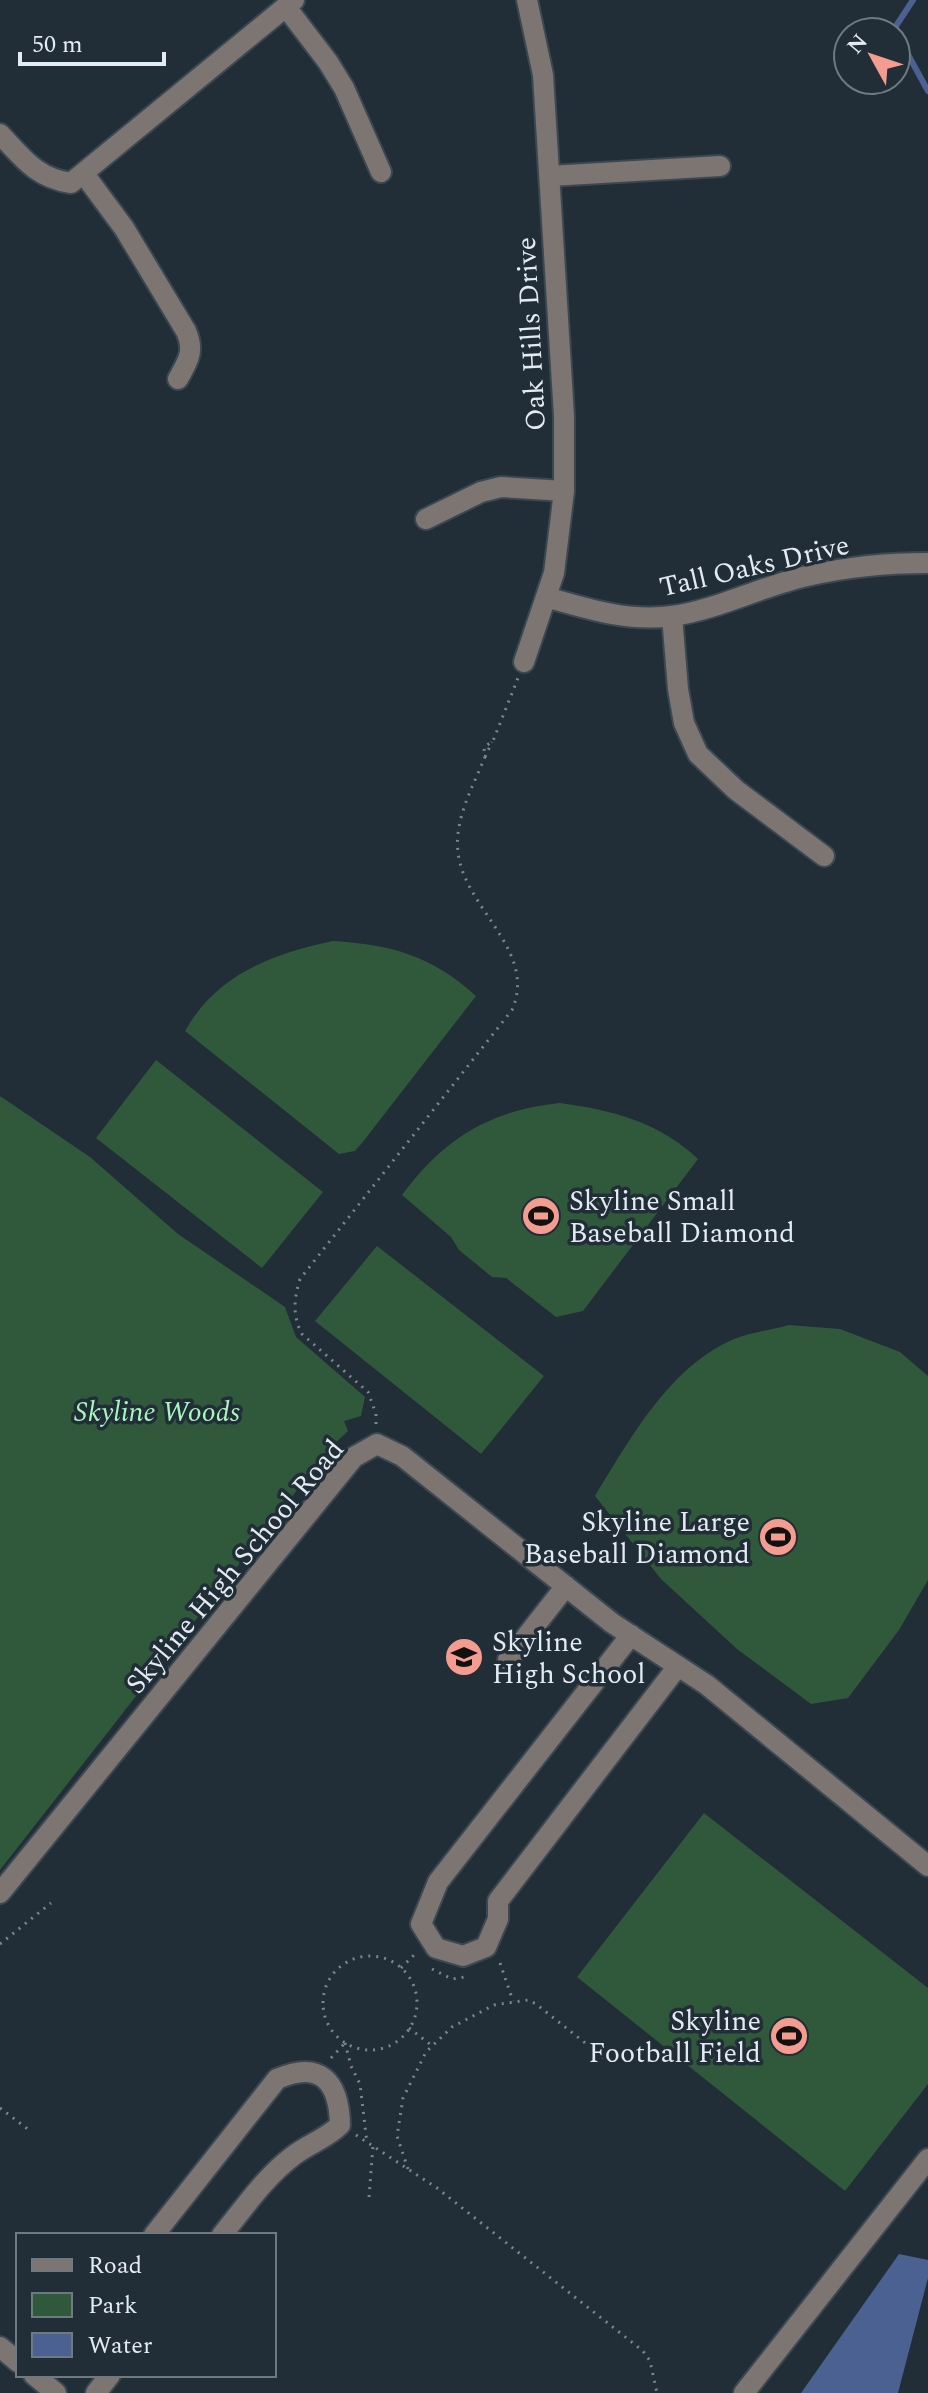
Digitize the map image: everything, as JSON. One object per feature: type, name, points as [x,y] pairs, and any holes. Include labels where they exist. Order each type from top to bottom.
[{"type":"street","name":"Oak Hills Drive","points":[[524,662],[554,573],[564,491],[564,416],[543,75],[527,0]]},
{"type":"street","points":[[0,134],[33,169],[52,180],[71,183],[290,4],[344,88],[381,172]]},
{"type":"street","points":[[550,176],[720,166]]},
{"type":"street","points":[[84,174],[124,228],[186,331],[191,355],[178,379]]},
{"type":"street","points":[[426,519],[481,492],[501,487],[564,491]]},
{"type":"street","name":"Tall Oaks Drive","points":[[546,597],[609,615],[640,618],[672,616],[807,576],[894,563],[928,563]]},
{"type":"street","points":[[672,616],[684,723],[698,754],[736,790],[824,856]]},
{"type":"street","name":"Skyline High School Road","points":[[0,1893],[354,1457],[377,1444],[402,1456],[631,1635],[707,1685],[928,1866]]},
{"type":"street","points":[[508,1660],[566,1586]]},
{"type":"street","points":[[631,1635],[438,1882],[421,1924],[436,1948],[463,1956],[486,1947],[498,1919],[498,1901],[678,1666]]},
{"type":"street","points":[[156,2233],[277,2079],[294,2072],[317,2073],[334,2088],[339,2102],[340,2125],[293,2155],[265,2181],[224,2233]]},
{"type":"street","points":[[744,2393],[928,2159]]},
{"type":"street","points":[[0,2347],[16,2360]]},
{"type":"street","points":[[40,2377],[56,2393]]},
{"type":"street","points":[[96,2393],[108,2377]]},
{"type":"path","points":[[377,1444],[376,1414],[368,1392],[302,1334],[293,1303],[300,1279],[512,1010],[517,999],[520,987],[514,961],[471,890],[458,858],[459,831],[485,757],[484,747],[493,741],[512,693]]},
{"type":"path","points":[[0,1944],[51,1903]]},
{"type":"path","points":[[401,1968],[416,1953]]},
{"type":"path","points":[[372,1956],[401,1968],[411,1980],[416,1994],[416,2010],[409,2028],[389,2046],[374,2050],[359,2049],[345,2043],[333,2033],[325,2019],[325,1989],[332,1975],[357,1958],[372,1956]]},
{"type":"path","points":[[408,2169],[397,2136],[403,2098],[426,2052],[452,2027],[494,2005],[528,2000],[536,2004],[613,2065]]},
{"type":"path","points":[[409,2028],[432,2046]]},
{"type":"path","points":[[331,2058],[345,2043]]},
{"type":"path","points":[[345,2043],[360,2084],[367,2143]]},
{"type":"path","points":[[0,2108],[29,2130]]},
{"type":"path","points":[[340,2125],[437,2188],[643,2351],[650,2361],[657,2393]]},
{"type":"path","points":[[369,2197],[373,2146]]},
{"type":"green space","points":[[333,941],[392,949],[410,955],[443,971],[476,996],[362,1143],[355,1151],[339,1154],[185,1031],[213,995],[248,970],[268,960]]},
{"type":"green space","points":[[156,1060],[323,1192],[262,1268],[96,1138]]},
{"type":"green space","name":"Skyline Woods","points":[[0,1096],[90,1157],[178,1234],[285,1307],[296,1337],[365,1397],[361,1416],[344,1421],[348,1431],[330,1448],[0,1870]]},
{"type":"green space","name":"Skyline Small Baseball Diamond","points":[[560,1103],[634,1120],[667,1136],[698,1159],[583,1311],[556,1317],[506,1278],[492,1277],[402,1195],[434,1158],[470,1131],[512,1112]]},
{"type":"green space","points":[[377,1246],[544,1376],[481,1454],[315,1321]]},
{"type":"green space","name":"Skyline Large Baseball Diamond","points":[[789,1325],[840,1329],[900,1352],[928,1376],[928,1580],[899,1630],[848,1698],[811,1704],[737,1649],[661,1579],[595,1496],[653,1407],[690,1367],[734,1339]]},
{"type":"green space","name":"Skyline Football Field","points":[[704,1813],[928,1988],[928,2084],[845,2191],[577,1977]]},
{"type":"water","points":[[899,2254],[928,2260],[928,2278],[898,2393],[801,2393]]},
{"type":"waterway","points":[[913,0],[894,29],[928,91]]},
{"type":"place","name":"Skyline Small Baseball Diamond","points":[[541,1216]]},
{"type":"place","name":"Skyline Large Baseball Diamond","points":[[778,1537]]},
{"type":"place","name":"Skyline High School","points":[[464,1657]]},
{"type":"place","name":"Skyline Football Field","points":[[789,2036]]}]
